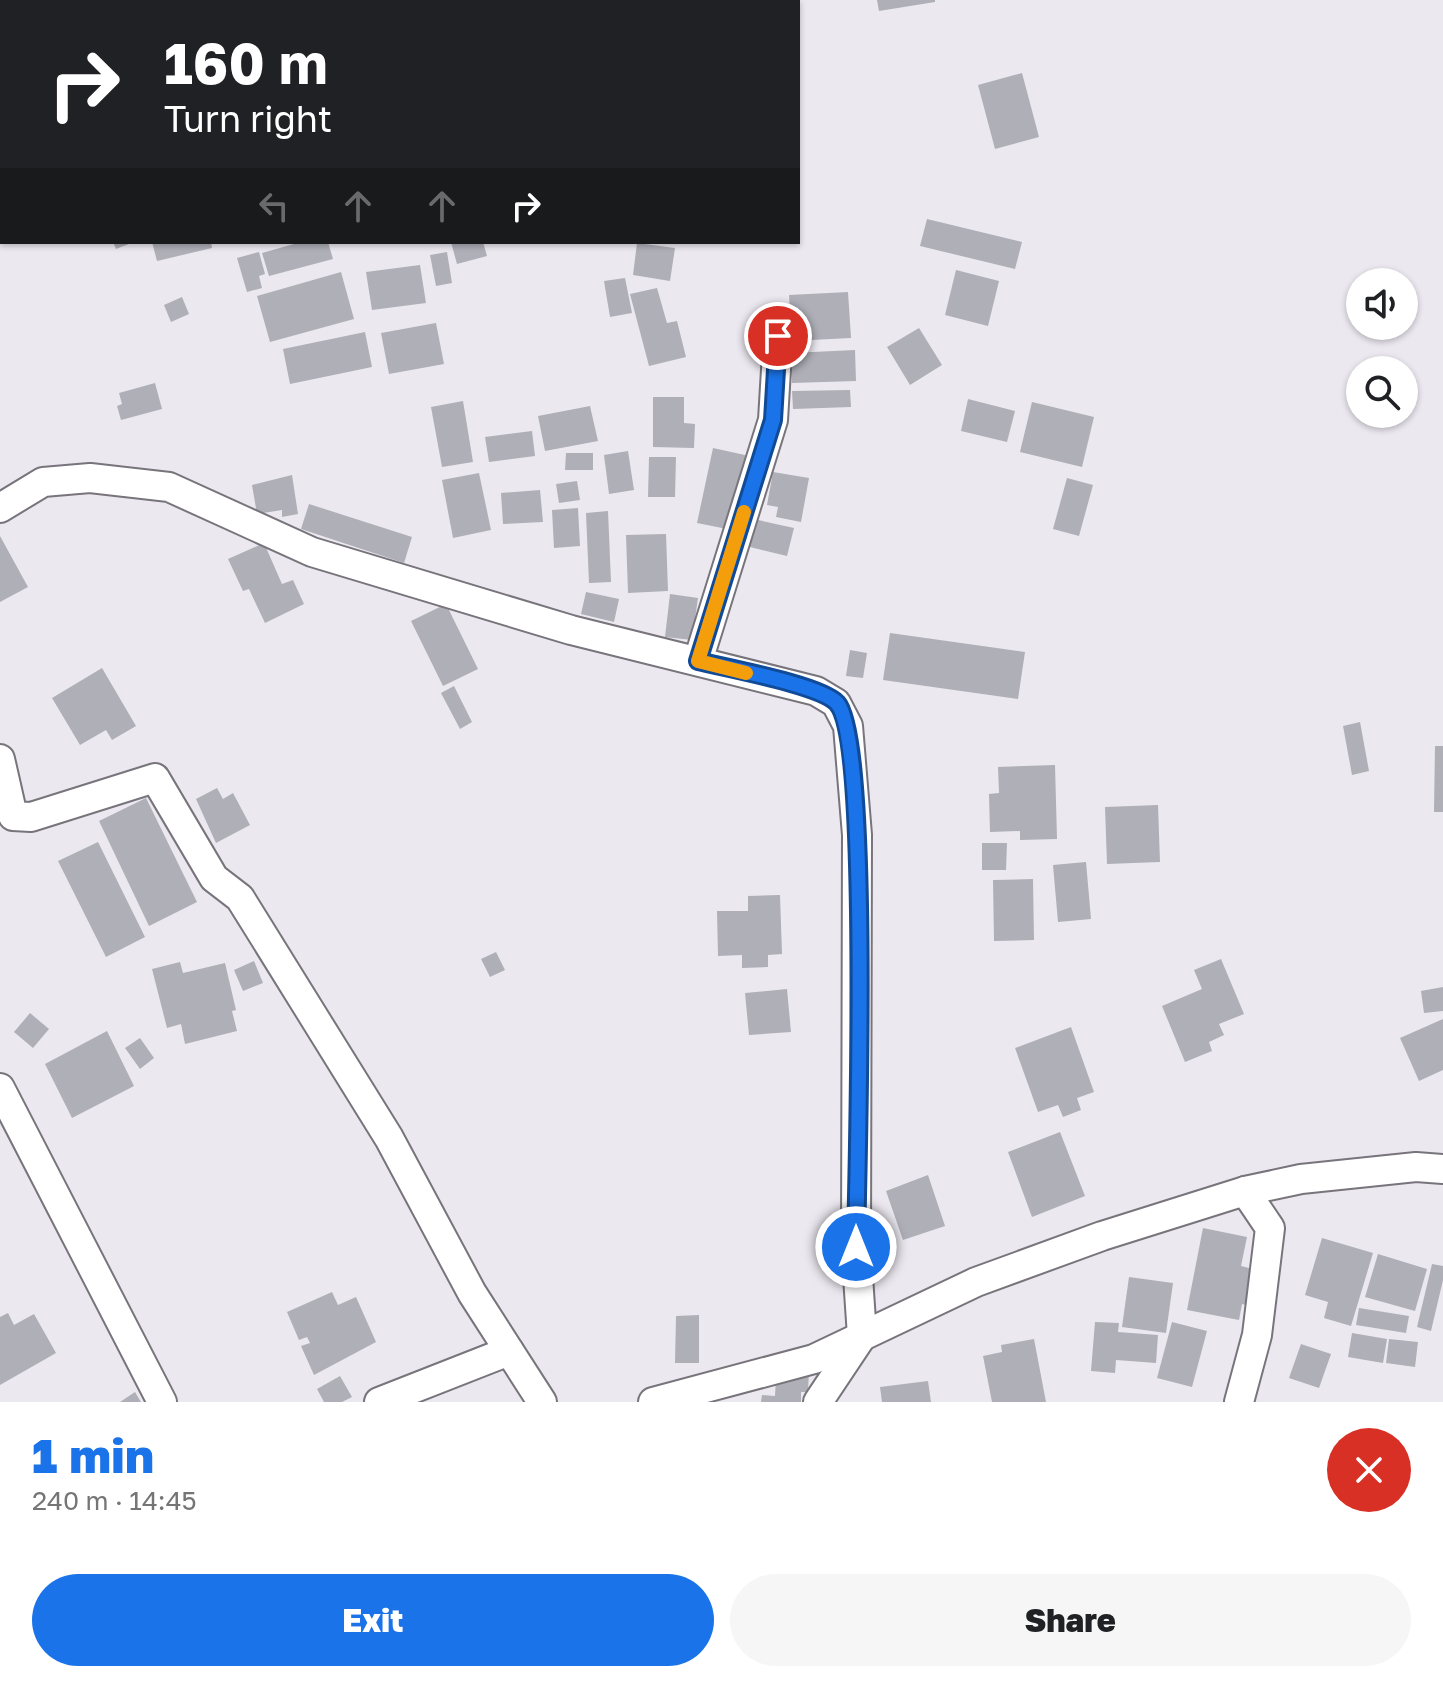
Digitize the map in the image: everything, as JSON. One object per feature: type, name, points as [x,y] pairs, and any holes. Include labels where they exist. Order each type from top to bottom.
[{"type":"street","points":[[698,661],[773,420],[778,336]]},
{"type":"street","points":[[0,508],[43,482],[90,478],[169,487],[312,552],[571,630],[816,691],[836,703],[848,726],[857,835],[856,1247],[862,1336],[824,1388],[818,1402]]},
{"type":"street","points":[[0,759],[13,816],[31,817],[155,778],[214,878],[240,898],[381,1125],[472,1293],[542,1402]]},
{"type":"street","points":[[0,1088],[162,1402]]},
{"type":"street","points":[[653,1402],[814,1359],[976,1282],[1102,1236],[1245,1191],[1316,1178],[1416,1167],[1443,1169]]},
{"type":"street","points":[[1239,1402],[1257,1335],[1270,1228],[1245,1191]]},
{"type":"street","points":[[379,1402],[509,1351]]},
{"type":"building","points":[[877,0],[935,0],[935,2],[879,11]]},
{"type":"building","points":[[1022,73],[1039,137],[995,149],[978,85]]},
{"type":"building","points":[[927,219],[1022,242],[1015,269],[920,246]]},
{"type":"building","points":[[153,244],[211,244],[212,248],[157,261]]},
{"type":"building","points":[[294,244],[329,244],[333,259],[269,276],[262,253]]},
{"type":"building","points":[[452,244],[484,244],[487,256],[457,264]]},
{"type":"building","points":[[637,244],[675,248],[670,281],[633,275]]},
{"type":"building","points":[[259,252],[265,274],[259,276],[262,288],[247,292],[237,258]]},
{"type":"building","points":[[447,252],[452,283],[436,286],[430,255]]},
{"type":"building","points":[[420,265],[426,303],[372,310],[366,272]]},
{"type":"building","points":[[956,270],[999,281],[988,326],[945,315]]},
{"type":"building","points":[[341,272],[354,319],[270,342],[257,296]]},
{"type":"building","points":[[625,278],[632,313],[610,317],[604,281]]},
{"type":"building","points":[[657,288],[667,323],[677,321],[686,357],[649,366],[630,294]]},
{"type":"building","points":[[848,292],[851,338],[792,341],[789,295]]},
{"type":"building","points":[[182,297],[189,314],[171,322],[164,305]]},
{"type":"building","points":[[436,323],[444,364],[389,374],[381,333]]},
{"type":"building","points":[[919,328],[942,365],[910,385],[887,347]]},
{"type":"building","points":[[365,332],[372,367],[290,384],[283,349]]},
{"type":"building","points":[[855,350],[856,381],[792,383],[791,353]]},
{"type":"building","points":[[155,383],[162,409],[121,420],[117,406],[122,404],[119,393]]},
{"type":"building","points":[[850,390],[851,407],[793,409],[792,391]]},
{"type":"building","points":[[653,397],[684,397],[684,423],[695,424],[694,448],[653,447]]},
{"type":"building","points":[[968,399],[1015,411],[1007,442],[961,431]]},
{"type":"building","points":[[463,401],[473,462],[442,467],[431,407]]},
{"type":"building","points":[[1032,402],[1094,417],[1082,467],[1020,452]]},
{"type":"building","points":[[590,406],[598,441],[545,451],[538,416]]},
{"type":"building","points":[[532,431],[535,456],[489,462],[485,437]]},
{"type":"building","points":[[713,448],[754,457],[737,531],[697,523]]},
{"type":"building","points":[[628,451],[634,490],[609,494],[604,455]]},
{"type":"building","points":[[566,453],[593,453],[593,470],[565,470]]},
{"type":"building","points":[[649,457],[676,457],[675,497],[648,497]]},
{"type":"building","points":[[773,472],[809,478],[801,522],[776,517],[778,507],[767,505]]},
{"type":"building","points":[[479,473],[491,530],[453,538],[442,480]]},
{"type":"building","points":[[292,475],[298,514],[282,517],[282,510],[257,514],[252,485]]},
{"type":"building","points":[[1067,478],[1093,485],[1079,536],[1053,529]]},
{"type":"building","points":[[577,481],[580,500],[559,503],[556,484]]},
{"type":"building","points":[[540,490],[543,522],[503,524],[501,493]]},
{"type":"building","points":[[309,504],[412,537],[404,563],[301,529]]},
{"type":"building","points":[[578,508],[580,546],[554,548],[552,510]]},
{"type":"building","points":[[608,511],[611,582],[589,583],[586,513]]},
{"type":"building","points":[[749,518],[794,528],[787,556],[742,545]]},
{"type":"building","points":[[666,534],[668,591],[628,593],[626,535]]},
{"type":"building","points":[[0,536],[28,587],[0,602]]},
{"type":"building","points":[[264,543],[282,584],[293,580],[304,604],[265,623],[249,589],[243,591],[228,559]]},
{"type":"building","points":[[586,592],[619,599],[614,622],[581,614]]},
{"type":"building","points":[[670,594],[698,598],[692,640],[665,637]]},
{"type":"building","points":[[446,604],[478,669],[443,686],[411,621]]},
{"type":"building","points":[[890,633],[1025,652],[1018,699],[883,680]]},
{"type":"building","points":[[850,650],[867,653],[863,678],[846,676]]},
{"type":"building","points":[[102,668],[136,726],[112,740],[106,730],[80,745],[52,698]]},
{"type":"building","points":[[454,686],[472,722],[460,729],[441,693]]},
{"type":"building","points":[[1360,722],[1369,771],[1352,775],[1343,726]]},
{"type":"building","points":[[1435,746],[1443,746],[1443,812],[1434,812]]},
{"type":"building","points":[[1055,765],[1057,839],[1020,840],[1020,831],[990,832],[989,794],[999,793],[998,767]]},
{"type":"building","points":[[217,788],[223,799],[233,793],[250,825],[216,843],[196,799]]},
{"type":"building","points":[[146,798],[197,902],[149,926],[99,821]]},
{"type":"building","points":[[1158,805],[1160,862],[1107,864],[1105,807]]},
{"type":"building","points":[[98,842],[145,937],[106,957],[58,861]]},
{"type":"building","points":[[982,843],[1007,843],[1006,870],[982,870]]},
{"type":"building","points":[[1086,862],[1091,919],[1058,922],[1053,865]]},
{"type":"building","points":[[1033,879],[1034,940],[994,941],[993,880]]},
{"type":"building","points":[[780,895],[782,954],[768,955],[768,967],[742,968],[742,955],[718,956],[717,911],[748,911],[748,896]]},
{"type":"building","points":[[496,952],[505,970],[490,977],[481,959]]},
{"type":"building","points":[[1221,959],[1244,1014],[1219,1024],[1224,1035],[1209,1042],[1212,1051],[1185,1062],[1162,1006],[1202,989],[1194,970]]},
{"type":"building","points":[[254,961],[263,983],[243,991],[234,970]]},
{"type":"building","points":[[180,962],[183,973],[225,963],[236,1010],[232,1011],[237,1031],[185,1044],[181,1024],[167,1028],[152,969]]},
{"type":"building","points":[[1443,987],[1443,1011],[1424,1013],[1421,991]]},
{"type":"building","points":[[787,989],[791,1032],[749,1035],[745,993]]},
{"type":"building","points":[[30,1013],[49,1029],[33,1048],[14,1032]]},
{"type":"building","points":[[1443,1019],[1443,1070],[1419,1081],[1400,1038]]},
{"type":"building","points":[[1071,1027],[1094,1092],[1077,1098],[1081,1110],[1063,1117],[1058,1105],[1038,1112],[1015,1048]]},
{"type":"building","points":[[107,1031],[134,1086],[72,1118],[45,1064]]},
{"type":"building","points":[[140,1038],[154,1058],[140,1069],[125,1048]]},
{"type":"building","points":[[1060,1132],[1085,1196],[1032,1217],[1008,1152]]},
{"type":"building","points":[[928,1175],[945,1226],[903,1240],[886,1191]]},
{"type":"building","points":[[1203,1228],[1247,1237],[1241,1266],[1257,1270],[1250,1306],[1242,1304],[1239,1320],[1187,1310]]},
{"type":"building","points":[[1322,1238],[1373,1253],[1351,1326],[1324,1318],[1328,1302],[1305,1295]]},
{"type":"building","points":[[1378,1254],[1427,1269],[1415,1311],[1365,1297]]},
{"type":"building","points":[[1432,1264],[1443,1266],[1443,1280],[1431,1331],[1417,1327]]},
{"type":"building","points":[[1129,1277],[1173,1283],[1166,1333],[1122,1327]]},
{"type":"building","points":[[332,1292],[338,1305],[356,1297],[376,1342],[314,1375],[301,1346],[310,1343],[307,1337],[299,1340],[287,1312]]},
{"type":"building","points":[[1359,1308],[1409,1316],[1406,1333],[1356,1325]]},
{"type":"building","points":[[8,1313],[14,1325],[34,1314],[56,1353],[0,1385],[0,1317]]},
{"type":"building","points":[[699,1315],[699,1363],[675,1363],[676,1316]]},
{"type":"building","points":[[1095,1322],[1119,1323],[1118,1332],[1158,1335],[1156,1363],[1116,1360],[1115,1373],[1091,1371]]},
{"type":"building","points":[[1172,1322],[1207,1331],[1192,1387],[1157,1378]]},
{"type":"building","points":[[1352,1333],[1387,1339],[1383,1363],[1348,1357]]},
{"type":"building","points":[[1034,1339],[1046,1402],[992,1402],[983,1356],[1002,1352],[1001,1345]]},
{"type":"building","points":[[1389,1339],[1418,1342],[1415,1367],[1386,1363]]},
{"type":"building","points":[[1301,1344],[1331,1354],[1319,1388],[1289,1378]]},
{"type":"building","points":[[809,1371],[808,1392],[801,1392],[801,1402],[761,1402],[762,1395],[775,1396],[776,1377]]},
{"type":"building","points":[[340,1376],[352,1397],[342,1402],[324,1402],[317,1389]]},
{"type":"building","points":[[928,1381],[931,1402],[882,1402],[880,1387]]},
{"type":"building","points":[[135,1392],[141,1402],[120,1402]]},
{"type":"slow traffic","points":[[744,512],[698,661],[746,673]]},
{"type":"route","points":[[778,336],[773,420],[698,661],[816,691],[836,703],[848,726],[857,835],[856,1247]]}]
